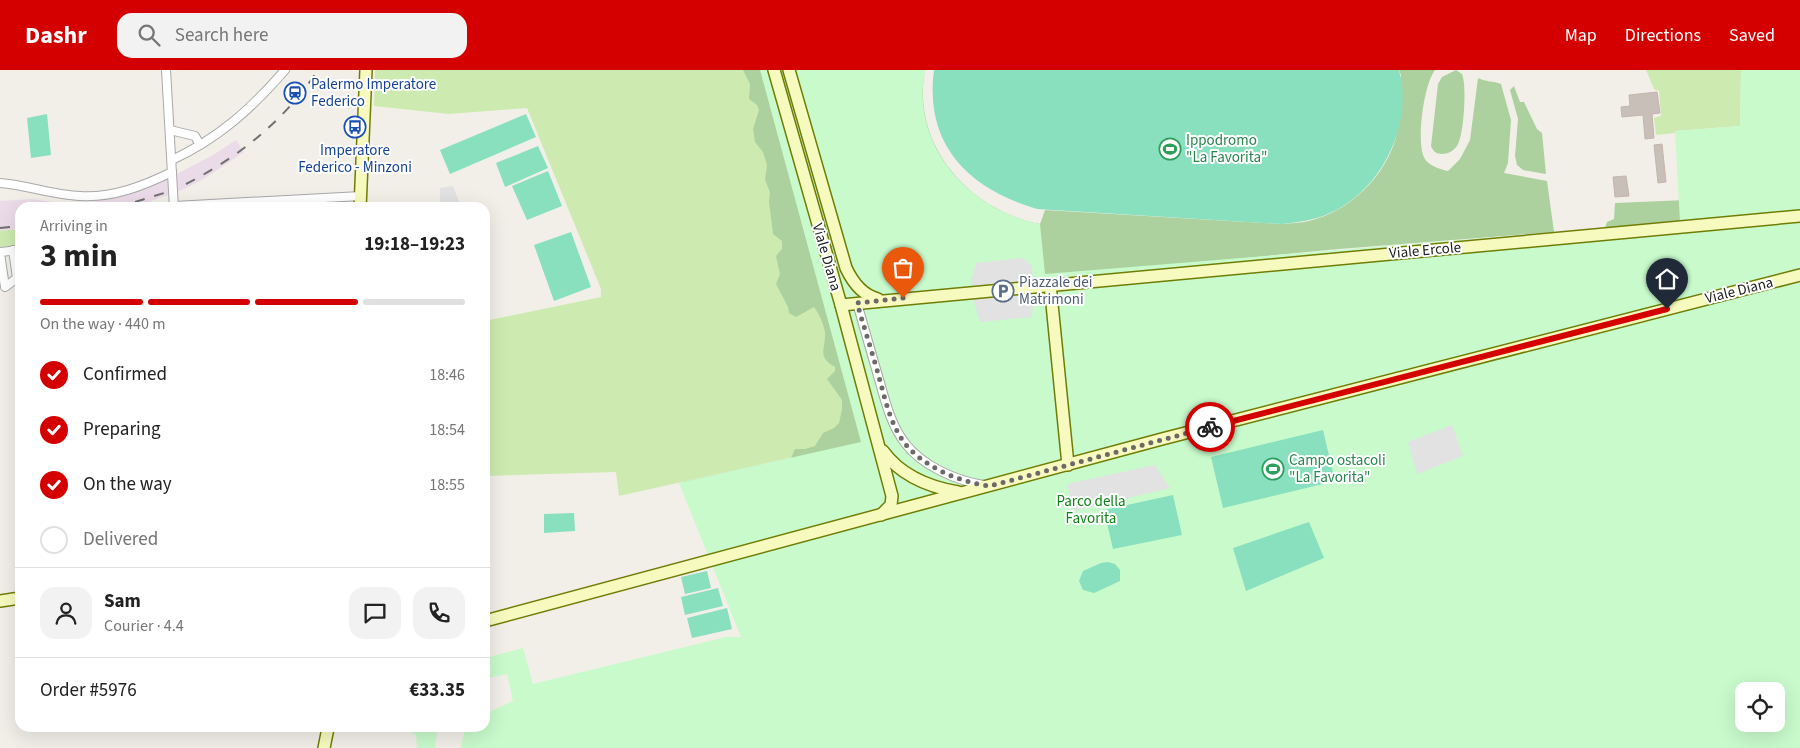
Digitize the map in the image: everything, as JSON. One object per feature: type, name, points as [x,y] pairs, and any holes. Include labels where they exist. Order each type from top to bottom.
[{"type":"street","points":[[166,70],[174,202]]},
{"type":"street","points":[[172,160],[223,131],[258,101],[284,70]]},
{"type":"street","points":[[361,202],[366,70]]},
{"type":"street","name":"Viale Diana","points":[[774,70],[841,305],[892,501],[888,510],[879,516]]},
{"type":"street","name":"Viale Diana","points":[[789,70],[846,268],[854,284],[861,290],[875,298],[885,300]]},
{"type":"street","points":[[170,130],[195,136],[200,145]]},
{"type":"street","points":[[0,183],[60,194],[95,196],[138,187],[172,172]]},
{"type":"street","name":"Viale Ercole","points":[[841,305],[1050,284],[1800,216]]},
{"type":"street","points":[[15,250],[0,252],[5,287],[15,282]]},
{"type":"street","name":"Viale Diana","points":[[879,516],[1800,275]]},
{"type":"street","points":[[1050,284],[1068,465]]},
{"type":"street","name":"Viale Diana","points":[[857,303],[887,405],[894,424],[904,442],[919,458],[932,465],[974,483],[990,486]]},
{"type":"street","name":"Viale Diana","points":[[879,446],[890,460],[909,476],[934,487],[963,493]]},
{"type":"street","points":[[490,620],[879,516]]},
{"type":"street","points":[[0,601],[15,599]]},
{"type":"street","points":[[324,748],[327,732]]},
{"type":"shaded area","points":[[236,140],[244,152],[202,180],[182,190],[148,202],[93,202],[132,193],[169,178],[213,155]]},
{"type":"shaded area","points":[[453,186],[459,202],[440,202],[440,188]]},
{"type":"shaded area","points":[[32,199],[52,202],[15,202],[15,230],[0,231],[0,201]]},
{"type":"shaded area","name":"Piazzale dei Matrimoni","points":[[1023,258],[1032,266],[1034,293],[1032,317],[980,322],[974,302],[971,280],[976,263]]},
{"type":"shaded area","points":[[1452,425],[1463,456],[1417,474],[1408,442]]},
{"type":"shaded area","points":[[1155,465],[1170,488],[1074,511],[1067,484]]},
{"type":"green space","points":[[375,70],[760,70],[861,442],[619,496],[616,472],[490,476],[490,320],[601,297],[601,289],[527,108],[449,114],[374,106]]},
{"type":"green space","points":[[743,70],[770,70],[875,455],[679,483],[791,458],[795,449],[815,446],[823,433],[834,428],[839,423],[842,409],[842,400],[827,379],[835,371],[835,367],[824,356],[825,333],[819,316],[814,307],[796,317],[789,313],[788,307],[776,284],[780,274],[776,256],[782,249],[782,241],[773,234],[769,202],[770,192],[765,180],[767,165],[763,152],[755,142],[753,129],[759,110],[757,105],[749,99],[750,84]]},
{"type":"green space","name":"Parco della Favorita","points":[[760,70],[925,70],[923,98],[927,124],[936,148],[950,170],[968,189],[990,205],[1014,216],[1040,224],[1045,274],[1680,222],[1675,131],[1740,126],[1741,70],[1800,70],[1800,748],[461,748],[464,732],[490,732],[490,712],[513,701],[507,674],[490,678],[490,657],[523,648],[533,684],[726,637],[741,637],[679,483],[861,442]]},
{"type":"green space","points":[[925,70],[923,98],[927,124],[937,148],[951,170],[969,189],[990,205],[1014,216],[1040,224],[1045,210],[1282,224],[1309,221],[1324,216],[1352,201],[1384,166],[1398,130],[1401,75],[1399,70],[1435,70],[1425,98],[1421,124],[1421,147],[1423,155],[1430,164],[1448,171],[1460,159],[1470,140],[1478,78],[1498,83],[1501,84],[1511,120],[1508,163],[1504,173],[1547,181],[1554,232],[1339,249],[880,293]]},
{"type":"green space","name":"Ippodromo \"La Favorita\"","points":[[934,70],[1399,70],[1402,112],[1389,154],[1378,172],[1364,189],[1348,203],[1330,213],[1313,219],[1282,224],[1037,209],[991,189],[972,176],[956,160],[944,142],[936,121],[933,97]]},
{"type":"green space","points":[[1456,70],[1462,74],[1464,80],[1462,130],[1455,148],[1445,154],[1440,154],[1435,152],[1431,146],[1438,84],[1442,77]]},
{"type":"green space","points":[[1646,70],[1741,70],[1740,126],[1675,131],[1675,133],[1656,135],[1654,118],[1661,116],[1659,91],[1654,89]]},
{"type":"green space","points":[[1514,86],[1520,102],[1524,102],[1537,129],[1542,133],[1546,174],[1523,170],[1517,165],[1515,156],[1518,119],[1510,90]]},
{"type":"green space","points":[[47,114],[51,155],[31,158],[27,118]]},
{"type":"green space","points":[[526,114],[536,137],[450,174],[440,150]]},
{"type":"green space","points":[[538,146],[548,168],[505,187],[496,163]]},
{"type":"green space","points":[[548,171],[562,206],[527,220],[512,186]]},
{"type":"green space","points":[[1687,200],[1745,216],[1605,228],[1607,222],[1614,219],[1615,203]]},
{"type":"green space","points":[[15,230],[15,246],[0,247],[0,231]]},
{"type":"green space","points":[[571,232],[591,287],[554,301],[534,245]]},
{"type":"green space","name":"Campo ostacoli \"La Favorita\"","points":[[1323,430],[1335,481],[1223,508],[1211,457]]},
{"type":"green space","points":[[1173,495],[1182,535],[1113,549],[1104,510]]},
{"type":"green space","points":[[574,513],[575,531],[544,533],[544,514]]},
{"type":"green space","points":[[1309,522],[1324,558],[1246,591],[1233,548]]},
{"type":"green space","points":[[1108,562],[1115,564],[1120,570],[1120,581],[1094,593],[1083,590],[1079,581],[1083,571]]},
{"type":"green space","points":[[707,571],[711,588],[685,594],[681,577]]},
{"type":"green space","points":[[718,588],[723,606],[685,615],[681,597]]},
{"type":"green space","points":[[727,608],[732,629],[692,638],[687,618]]},
{"type":"green space","points":[[410,732],[437,732],[435,748],[417,748],[416,735]]},
{"type":"building","points":[[1657,92],[1660,113],[1652,114],[1654,138],[1645,139],[1643,115],[1622,117],[1621,107],[1630,106],[1629,95]]},
{"type":"building","points":[[1662,144],[1666,182],[1658,183],[1654,145]]},
{"type":"building","points":[[1626,176],[1629,196],[1615,197],[1613,177]]},
{"type":"railway","points":[[186,184],[224,162],[260,136],[291,105],[318,70]]},
{"type":"railway","points":[[135,202],[164,193]]},
{"type":"railway","points":[[0,228],[15,226]]},
{"type":"way so far","points":[[903,298],[857,303],[887,405],[894,424],[909,448],[919,458],[959,478],[990,486],[1210,427]]},
{"type":"place","name":"Palermo Imperatore Federico","points":[[295,93]]},
{"type":"place","name":"Imperatore Federico - Minzoni","points":[[355,127]]},
{"type":"place","name":"Ippodromo \"La Favorita\"","points":[[1170,149]]},
{"type":"place","name":"Piazzale dei Matrimoni","points":[[1003,291]]},
{"type":"place","name":"Campo ostacoli \"La Favorita\"","points":[[1273,469]]},
{"type":"route","points":[[1210,427],[1667,309]]}]
